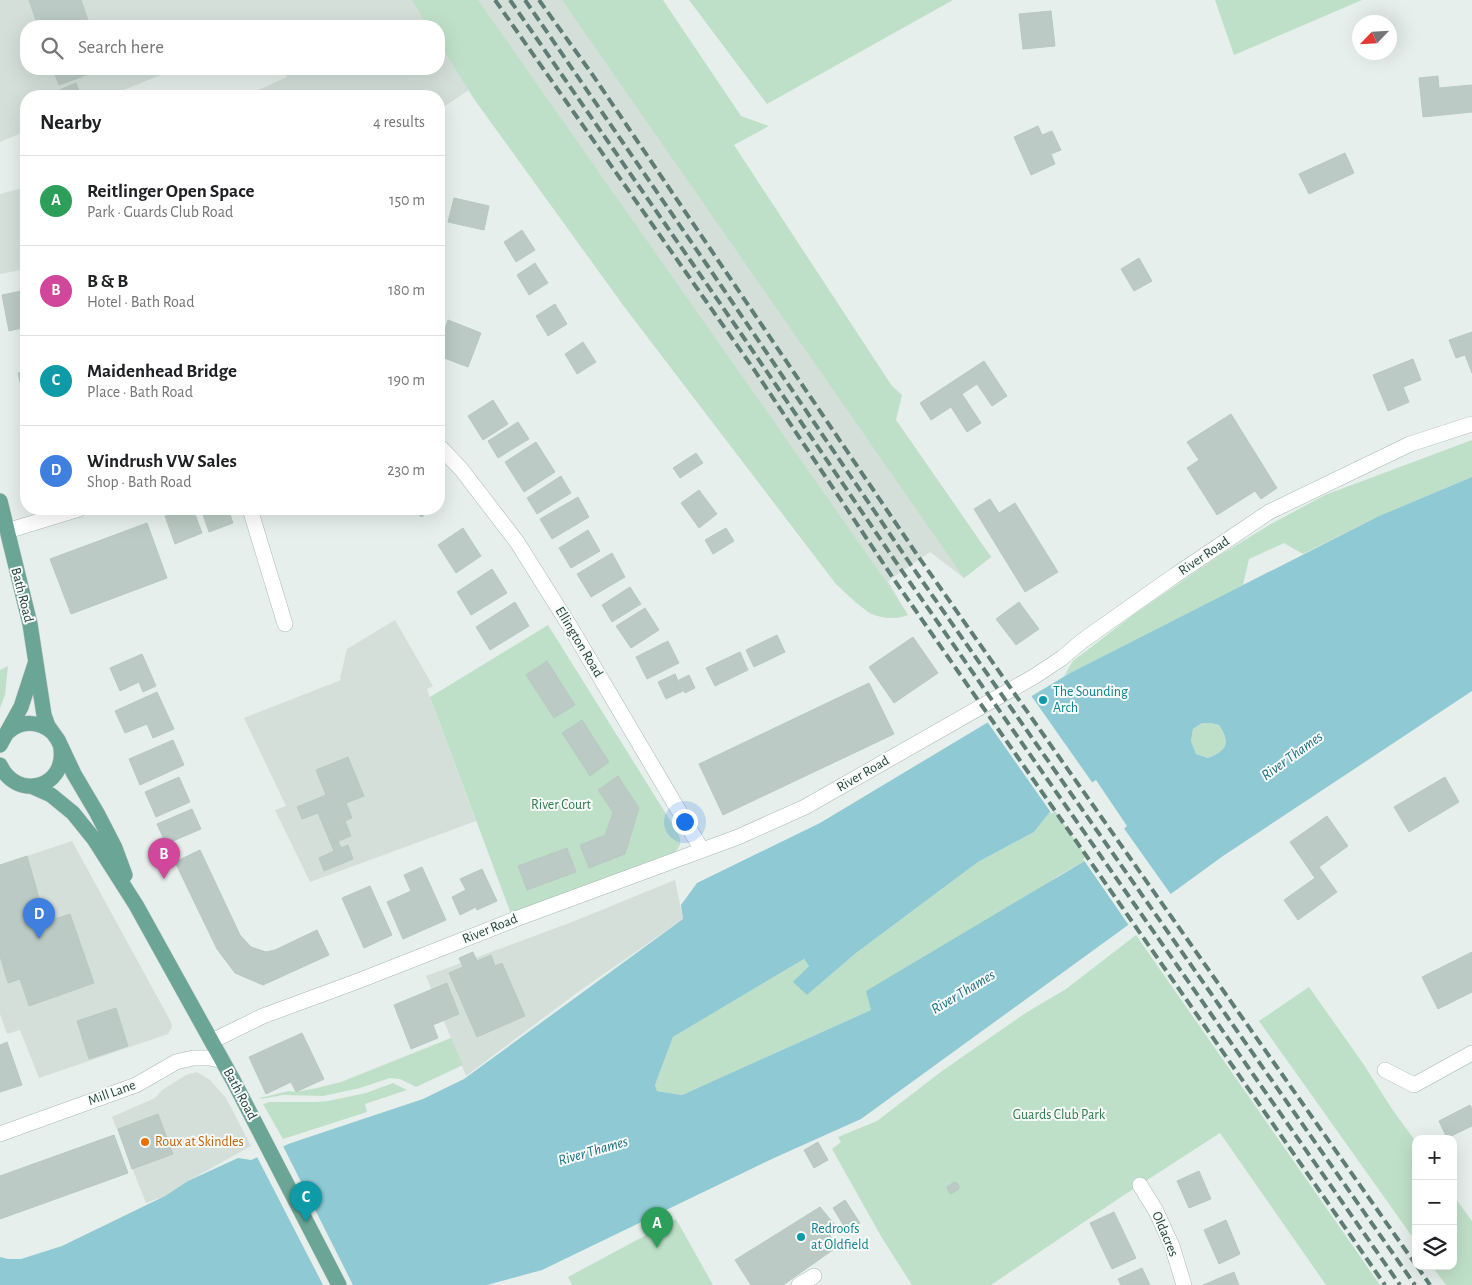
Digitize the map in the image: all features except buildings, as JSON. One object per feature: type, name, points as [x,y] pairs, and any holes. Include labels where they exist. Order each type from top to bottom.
[{"type":"main road","name":"Bath Road","points":[[0,501],[30,624],[44,715],[74,774],[112,841],[136,905]]},
{"type":"main road","name":"Bath Road","points":[[2,741],[21,707],[36,660]]},
{"type":"main road","name":"Bath Road","points":[[2,741],[17,726],[25,723],[33,723],[47,728],[53,733]]},
{"type":"main road","points":[[33,787],[46,783],[56,774],[61,762],[61,748]]},
{"type":"main road","name":"Bath Road","points":[[0,765],[7,782],[33,787],[51,795],[73,813],[94,839],[136,905],[223,1061],[339,1285]]},
{"type":"street","name":"River Road","points":[[212,1041],[271,1013],[702,850],[805,807],[1035,676],[1174,576],[1269,512],[1410,444],[1472,424]]},
{"type":"street","name":"Ellington Road","points":[[445,452],[461,469],[517,542],[571,628],[702,850]]},
{"type":"street","points":[[7,531],[59,515]]},
{"type":"street","points":[[252,515],[285,624]]},
{"type":"street","points":[[1385,1070],[1414,1085],[1472,1053]]},
{"type":"street","name":"Mill Lane","points":[[0,1134],[136,1085],[176,1062],[193,1058],[210,1058],[223,1061]]},
{"type":"street","name":"Oldacres","points":[[1140,1185],[1156,1211],[1172,1246],[1184,1285]]},
{"type":"street","points":[[799,1285],[814,1276]]},
{"type":"shaded area","points":[[0,0],[612,0],[991,557],[964,578],[930,552],[888,581],[908,615],[898,618],[870,614],[836,584],[623,305],[469,90],[445,106],[445,90],[258,90],[287,77],[286,75],[445,75],[445,20],[20,20],[20,75],[160,75],[124,90],[20,90],[20,134],[0,142]]},
{"type":"shaded area","points":[[20,189],[20,270],[0,274],[0,194]]},
{"type":"shaded area","points":[[395,620],[433,686],[427,689],[476,821],[310,882],[275,810],[286,806],[244,718],[341,680],[347,649]]},
{"type":"shaded area","points":[[72,841],[172,1027],[168,1034],[39,1078],[20,1030],[7,1034],[0,1014],[0,865]]},
{"type":"shaded area","points":[[675,880],[683,919],[578,992],[466,1076],[426,976],[572,922]]},
{"type":"shaded area","points":[[197,1072],[210,1080],[226,1098],[251,1146],[165,1196],[146,1203],[112,1117],[155,1098],[162,1090],[186,1075]]},
{"type":"green space","points":[[412,0],[478,0],[908,615],[886,618],[877,615],[860,605],[836,584],[623,305],[474,99],[445,53],[445,20],[424,20]]},
{"type":"green space","points":[[562,0],[663,0],[741,116],[769,126],[734,145],[892,386],[902,395],[896,420],[991,557],[964,578]]},
{"type":"green space","points":[[689,0],[953,0],[767,104]]},
{"type":"green space","points":[[1215,0],[1362,0],[1234,55]]},
{"type":"green space","points":[[1472,440],[1472,477],[1379,516],[1303,554],[1284,543],[1249,559],[1243,585],[1064,676],[1073,661],[1133,615],[1220,555],[1271,524],[1325,495]]},
{"type":"green space","name":"River Court","points":[[548,625],[678,833],[680,844],[674,853],[511,914],[430,697]]},
{"type":"green space","points":[[8,666],[5,695],[0,708],[0,670]]},
{"type":"green space","points":[[1202,723],[1219,725],[1226,741],[1223,749],[1208,758],[1196,754],[1191,741],[1193,729]]},
{"type":"green space","points":[[1053,808],[1088,859],[1058,876],[871,1010],[682,1095],[657,1091],[655,1085],[673,1037],[804,959],[809,966],[807,995],[856,953],[978,862],[1034,832]]},
{"type":"green space","name":"Guards Club Park","points":[[1136,935],[1380,1285],[1326,1285],[1220,1133],[991,1285],[912,1285],[882,1238],[832,1149],[841,1142],[838,1137],[877,1121],[942,1071],[1024,1014],[1066,989]]},
{"type":"green space","points":[[1309,987],[1412,1136],[1412,1236],[1259,1021]]},
{"type":"green space","points":[[451,1038],[463,1065],[416,1087],[400,1079],[390,1078],[360,1088],[323,1096],[283,1095],[260,1098],[341,1082]]},
{"type":"green space","points":[[393,1083],[407,1090],[365,1104],[367,1112],[283,1139],[263,1104],[270,1102],[328,1101],[366,1093]]},
{"type":"green space","points":[[1457,1200],[1472,1221],[1472,1285],[1446,1285],[1435,1270],[1457,1270]]},
{"type":"green space","points":[[676,1219],[713,1285],[572,1285],[568,1277]]},
{"type":"water","name":"River Thames","points":[[1472,477],[1472,691],[1223,856],[861,1119],[774,1158],[542,1270],[487,1285],[0,1285],[0,1257],[21,1259],[62,1246],[165,1196],[188,1181],[238,1158],[251,1160],[291,1143],[423,1099],[464,1079],[683,919],[681,905],[697,883],[820,823],[1070,673],[1379,516]],"holes":[[[1202,723],[1219,725],[1226,741],[1223,749],[1208,758],[1196,754],[1191,741],[1193,729]],[[1096,780],[1127,826],[1088,859],[866,991],[871,1010],[682,1095],[657,1091],[655,1085],[673,1037],[804,959],[809,966],[793,982],[807,995],[856,953],[978,862],[1034,832],[1053,808]]]},
{"type":"pier","points":[[1030,694],[1094,785],[1055,810],[1052,814],[986,720]]},
{"type":"pier","points":[[1123,827],[1172,896],[1130,927],[1083,859]]},
{"type":"pier","points":[[282,1144],[353,1285],[323,1285],[256,1155]]},
{"type":"railway","points":[[495,0],[755,371],[893,578],[1385,1285]]},
{"type":"railway","points":[[510,0],[744,338],[902,571],[1400,1285]]},
{"type":"railway","points":[[525,0],[911,565],[1415,1285]]},
{"type":"railway","points":[[539,0],[592,74],[920,559],[1412,1259]]},
{"type":"railway","points":[[1420,1270],[1430,1285]]},
{"type":"place","name":"The Sounding Arch","points":[[1043,700]]},
{"type":"place","name":"B & B","points":[[164,879]]},
{"type":"place","name":"Windrush VW Sales","points":[[39,939]]},
{"type":"place","name":"Roux at Skindles","points":[[145,1142]]},
{"type":"place","name":"Maidenhead Bridge","points":[[306,1222]]},
{"type":"place","name":"Redroofs at Oldfield","points":[[801,1237]]},
{"type":"place","name":"Reitlinger Open Space","points":[[657,1248]]}]
